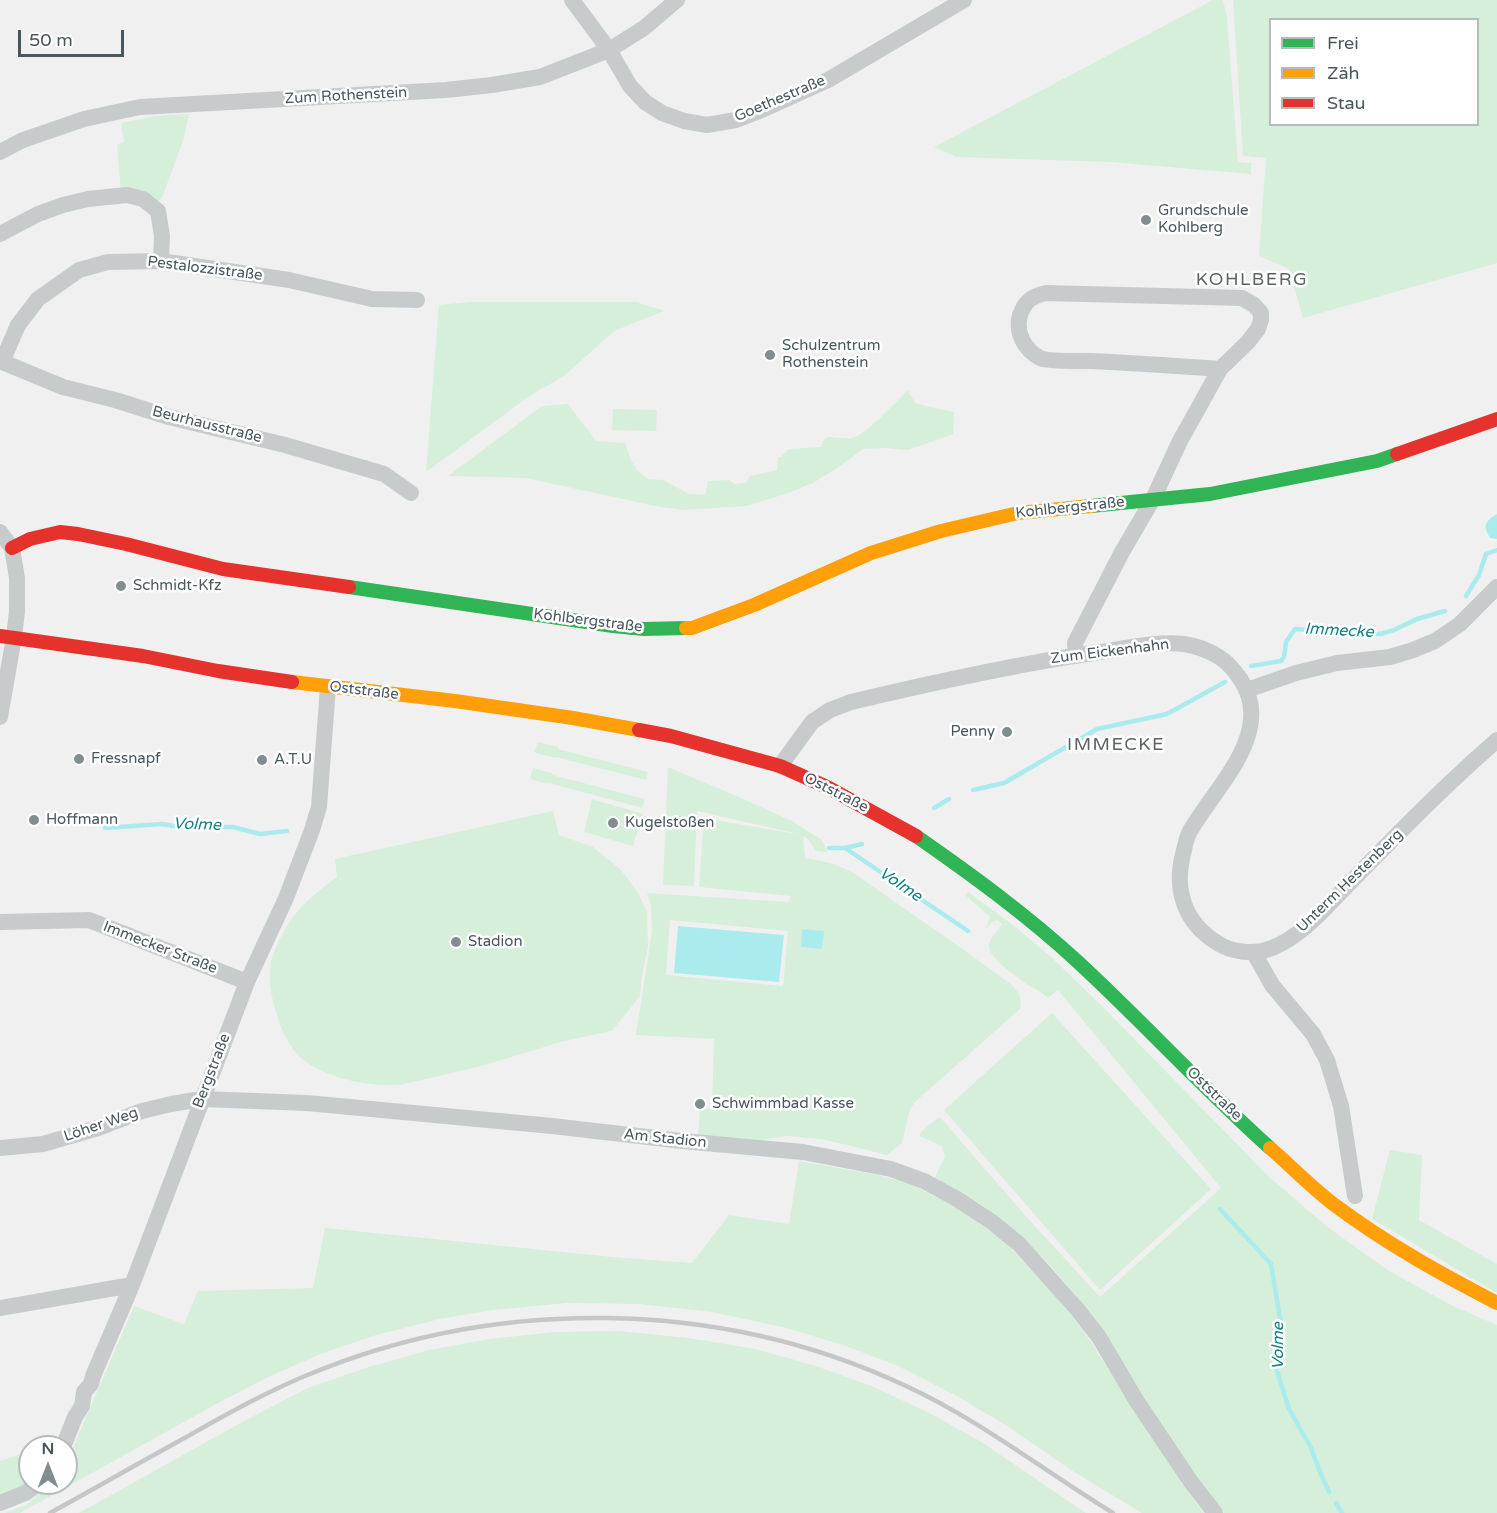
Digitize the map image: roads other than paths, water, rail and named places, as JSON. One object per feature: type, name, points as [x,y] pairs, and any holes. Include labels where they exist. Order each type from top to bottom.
[{"type":"main road","name":"Kohlbergstraße","points":[[12,548],[30,539],[60,532],[78,534],[223,569],[613,626],[644,629],[692,628],[754,605],[871,553],[940,531],[1018,513],[1210,494],[1377,461],[1497,419]]},
{"type":"main road","name":"Oststraße","points":[[7,637],[143,656],[219,671],[328,687],[573,718],[671,736],[780,766],[827,787],[908,831],[1024,915],[1077,961],[1261,1140],[1334,1205],[1397,1248],[1497,1303]]},
{"type":"street","name":"Goethestraße","points":[[572,0],[609,50],[630,86],[645,102],[662,113],[684,121],[707,125],[736,120],[764,110],[828,80],[964,0]]},
{"type":"street","name":"Zum Rothenstein","points":[[0,152],[23,140],[84,119],[140,107],[446,90],[492,85],[540,76],[609,50],[644,28],[677,0]]},
{"type":"street","points":[[0,234],[38,214],[63,206],[87,199],[127,195],[143,199],[158,211],[162,236],[160,261]]},
{"type":"street","name":"Pestalozzistraße","points":[[1,361],[18,325],[38,299],[79,270],[108,262],[160,261],[289,280],[372,299],[417,300]]},
{"type":"street","name":"Kohlbergstraße","points":[[1076,656],[1075,643],[1122,552],[1153,499],[1180,441],[1220,369],[1258,329],[1261,313],[1254,305],[1242,298],[1046,292],[1033,296],[1023,307],[1019,319],[1020,335],[1028,350],[1042,359],[1220,369]]},
{"type":"street","name":"Beurhausstraße","points":[[1,361],[63,387],[169,417],[285,445],[384,474],[411,493]]},
{"type":"street","points":[[0,532],[12,548],[17,579],[17,612],[7,637],[0,717]]},
{"type":"street","points":[[1247,690],[1296,673],[1337,663],[1390,657],[1435,641],[1460,624],[1497,587]]},
{"type":"street","name":"Zum Eickenhahn","points":[[780,766],[812,722],[830,710],[851,702],[1012,666],[1156,645],[1198,646],[1221,658],[1234,669],[1247,690],[1251,717],[1250,732],[1242,751],[1188,835],[1181,862],[1180,894],[1187,912],[1199,929],[1217,943],[1235,951],[1254,953]]},
{"type":"street","name":"Bergstraße","points":[[68,1435],[75,1416],[82,1406],[84,1392],[91,1384],[132,1285],[247,982],[286,898],[312,830],[319,807],[328,687]]},
{"type":"street","name":"Unterm Hestenberg","points":[[1254,953],[1273,948],[1314,920],[1399,832],[1497,740]]},
{"type":"street","points":[[1470,764],[1476,760],[1497,759]]},
{"type":"street","name":"Immecker Straße","points":[[0,922],[89,920],[247,982]]},
{"type":"street","points":[[1254,953],[1272,985],[1313,1034],[1327,1060],[1341,1106],[1355,1196]]},
{"type":"street","name":"Löher Weg","points":[[0,1148],[43,1144],[98,1128],[142,1111],[202,1099]]},
{"type":"street","name":"Am Stadion","points":[[202,1099],[307,1103],[552,1126],[803,1152],[891,1169],[957,1199],[992,1222],[1019,1245],[1099,1337],[1136,1400],[1191,1482],[1215,1513]]},
{"type":"street","points":[[0,1308],[132,1285]]},
{"type":"street","points":[[0,1503],[18,1495]]},
{"type":"water","points":[[1497,514],[1497,539],[1490,538],[1486,524]]},
{"type":"water","points":[[678,926],[784,935],[779,982],[674,973]]},
{"type":"water","points":[[802,929],[824,931],[822,949],[801,947]]},
{"type":"waterway","name":"Immecke","points":[[1466,596],[1479,575],[1486,554],[1497,550]]},
{"type":"waterway","name":"Immecke","points":[[1251,666],[1281,661],[1284,657],[1286,642],[1295,629],[1380,634],[1445,611]]},
{"type":"waterway","name":"Immecke","points":[[973,790],[1004,783],[1097,729],[1167,714],[1225,682]]},
{"type":"waterway","name":"Immecke","points":[[934,808],[949,799]]},
{"type":"waterway","name":"Volme","points":[[105,828],[162,824],[180,827],[233,827],[260,834],[287,831]]},
{"type":"waterway","name":"Immecke","points":[[845,848],[862,844]]},
{"type":"waterway","name":"Volme","points":[[829,848],[845,848],[968,931]]},
{"type":"waterway","name":"Volme","points":[[1220,1209],[1271,1264],[1281,1324],[1276,1345],[1277,1371],[1289,1409],[1311,1448],[1329,1492]]},
{"type":"waterway","name":"Volme","points":[[1336,1503],[1342,1513]]},
{"type":"railway","points":[[50,1513],[258,1398],[305,1376],[378,1350],[453,1331],[529,1321],[607,1318],[684,1323],[760,1336],[834,1357],[906,1386],[960,1414],[1113,1513]]},
{"type":"place","name":"Grundschule Kohlberg","points":[[1146,220]]},
{"type":"place","name":"Schulzentrum Rothenstein","points":[[770,355]]},
{"type":"place","name":"Schmidt-Kfz","points":[[121,586]]},
{"type":"place","name":"Penny","points":[[1007,732]]},
{"type":"place","name":"Fressnapf","points":[[79,759]]},
{"type":"place","name":"A.T.U","points":[[262,760]]},
{"type":"place","name":"Hoffmann","points":[[34,820]]},
{"type":"place","name":"Kugelstoßen","points":[[613,823]]},
{"type":"place","name":"Stadion","points":[[456,942]]},
{"type":"place","name":"Schwimmbad Kasse","points":[[700,1104]]},
{"type":"district","name":"KOHLBERG","points":[[1252,280]]},
{"type":"district","name":"IMMECKE","points":[[1116,745]]}]
